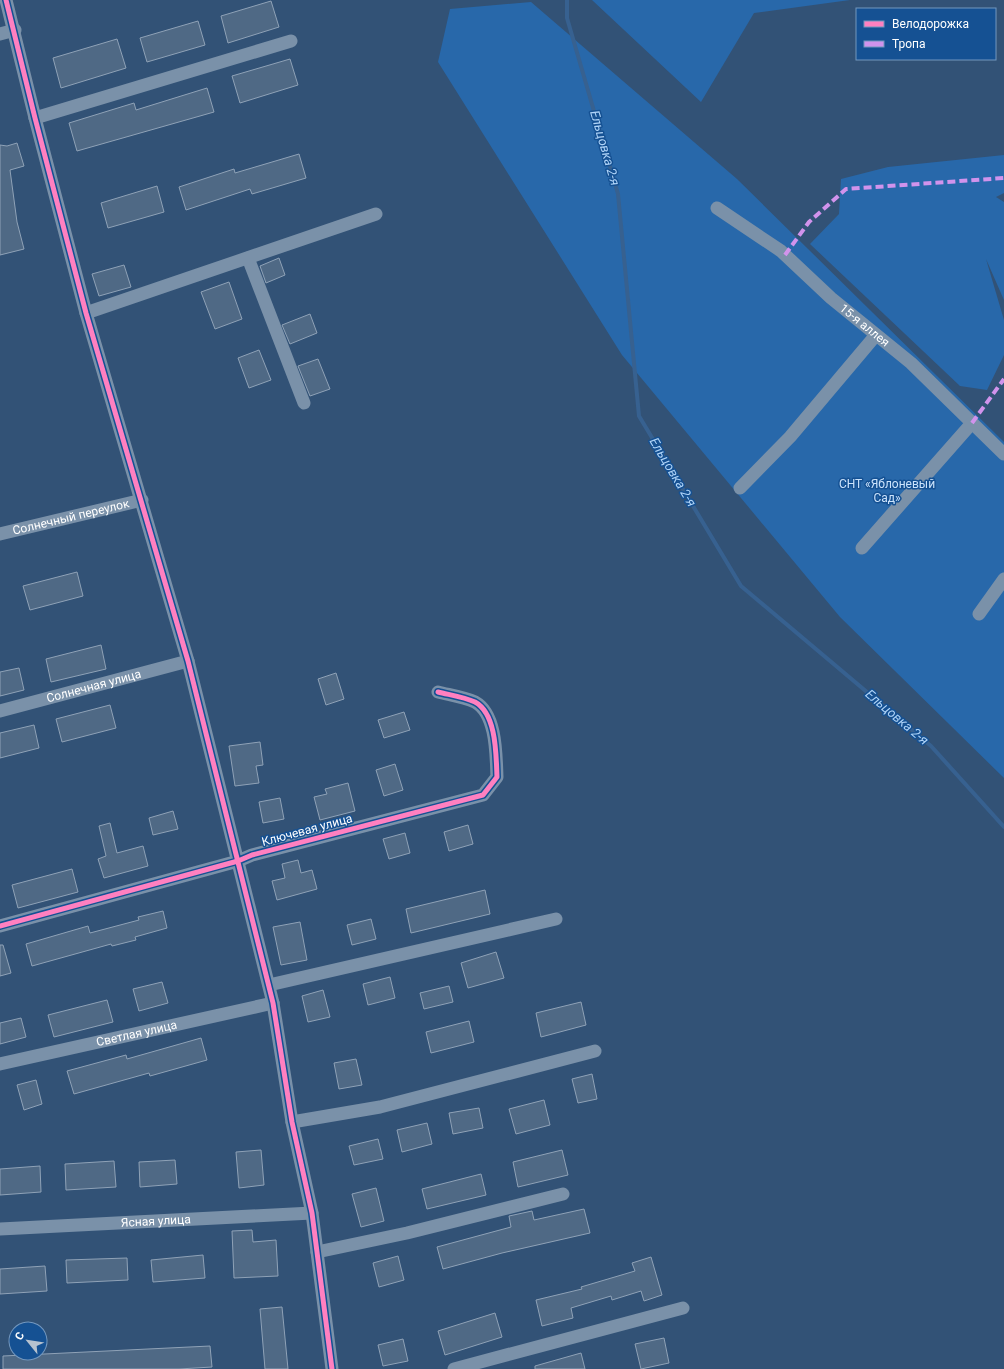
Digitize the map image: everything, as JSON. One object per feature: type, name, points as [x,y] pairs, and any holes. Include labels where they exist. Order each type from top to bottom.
[{"type":"street","points":[[6,0],[15,30],[35,118],[86,313],[188,661],[269,985],[292,1122],[312,1213],[332,1369]]},
{"type":"street","points":[[0,34],[15,30]]},
{"type":"street","points":[[35,118],[291,41]]},
{"type":"street","name":"15-я аллея","points":[[716,208],[781,251],[831,298],[911,363],[1004,454]]},
{"type":"street","points":[[86,313],[376,214]]},
{"type":"street","points":[[248,258],[304,403]]},
{"type":"street","points":[[740,488],[790,437],[876,335]]},
{"type":"street","points":[[862,548],[972,423]]},
{"type":"street","name":"Солнечный переулок","points":[[0,534],[142,500]]},
{"type":"street","points":[[979,614],[1004,579]]},
{"type":"street","name":"Солнечная улица","points":[[0,711],[188,661]]},
{"type":"street","name":"Ключевая улица","points":[[0,926],[238,862],[252,855],[483,795],[497,777],[494,735],[483,708],[474,702],[438,692]]},
{"type":"street","points":[[269,985],[556,919]]},
{"type":"street","name":"Светлая улица","points":[[0,1064],[273,1002]]},
{"type":"street","points":[[292,1122],[380,1107],[595,1051]]},
{"type":"street","points":[[317,1252],[407,1233],[563,1194]]},
{"type":"street","name":"Ясная улица","points":[[0,1229],[312,1213]]},
{"type":"street","points":[[454,1369],[683,1308]]},
{"type":"green space","points":[[592,0],[850,0],[754,13],[701,102]]},
{"type":"green space","name":"СНТ «Яблоневый Сад»","points":[[531,2],[737,179],[1004,442],[1004,778],[840,617],[622,355],[438,62],[450,9]]},
{"type":"green space","points":[[1004,155],[1004,193],[996,197],[1004,202],[1004,300],[986,259],[1004,320],[1004,355],[987,390],[960,386],[810,244],[839,214],[841,179],[888,167]]},
{"type":"building","points":[[271,1],[279,27],[228,43],[221,16]]},
{"type":"building","points":[[198,21],[205,45],[147,62],[140,38]]},
{"type":"building","points":[[117,39],[126,68],[61,88],[53,58]]},
{"type":"building","points":[[290,59],[298,85],[240,103],[232,76]]},
{"type":"building","points":[[207,88],[214,112],[77,151],[69,123],[134,103],[136,110]]},
{"type":"building","points":[[17,143],[24,166],[10,170],[17,222],[24,249],[0,255],[0,145],[7,146]]},
{"type":"building","points":[[299,154],[306,178],[252,194],[250,189],[186,210],[179,187],[234,169],[235,173]]},
{"type":"building","points":[[157,186],[164,212],[108,228],[101,203]]},
{"type":"building","points":[[279,258],[285,275],[266,283],[260,266]]},
{"type":"building","points":[[124,265],[131,287],[99,296],[92,274]]},
{"type":"building","points":[[229,282],[242,319],[215,329],[201,292]]},
{"type":"building","points":[[310,314],[317,333],[290,344],[282,325]]},
{"type":"building","points":[[259,350],[271,380],[249,388],[238,358]]},
{"type":"building","points":[[318,359],[330,389],[310,396],[298,366]]},
{"type":"building","points":[[77,572],[83,596],[30,610],[23,586]]},
{"type":"building","points":[[101,645],[106,669],[51,682],[46,659]]},
{"type":"building","points":[[19,668],[24,690],[0,696],[0,672]]},
{"type":"building","points":[[336,673],[344,699],[326,705],[318,679]]},
{"type":"building","points":[[110,705],[116,728],[62,742],[56,719]]},
{"type":"building","points":[[404,712],[410,730],[384,738],[378,720]]},
{"type":"building","points":[[34,725],[39,748],[0,758],[0,733]]},
{"type":"building","points":[[260,742],[263,765],[256,766],[259,783],[235,786],[229,746]]},
{"type":"building","points":[[395,764],[403,790],[384,796],[376,770]]},
{"type":"building","points":[[348,783],[355,811],[320,820],[314,797],[327,794],[325,789]]},
{"type":"building","points":[[280,798],[284,819],[263,823],[259,802]]},
{"type":"building","points":[[173,811],[178,829],[153,835],[149,818]]},
{"type":"building","points":[[110,823],[117,853],[143,846],[148,866],[104,878],[98,859],[106,856],[99,826]]},
{"type":"building","points":[[468,825],[473,844],[449,851],[444,832]]},
{"type":"building","points":[[405,833],[410,853],[389,859],[383,839]]},
{"type":"building","points":[[298,860],[301,873],[312,870],[317,889],[277,900],[272,881],[285,878],[282,864]]},
{"type":"building","points":[[72,869],[78,892],[18,908],[12,885]]},
{"type":"building","points":[[485,890],[490,914],[411,933],[406,909]]},
{"type":"building","points":[[163,911],[167,928],[135,937],[136,940],[112,946],[111,944],[32,966],[26,944],[88,926],[90,933],[139,920],[138,917]]},
{"type":"building","points":[[371,919],[376,939],[352,945],[347,925]]},
{"type":"building","points":[[300,922],[307,960],[281,965],[273,927]]},
{"type":"building","points":[[0,945],[3,945],[11,973],[0,976]]},
{"type":"building","points":[[496,952],[504,978],[468,988],[461,963]]},
{"type":"building","points":[[390,977],[395,998],[368,1005],[363,984]]},
{"type":"building","points":[[162,982],[168,1003],[139,1011],[133,989]]},
{"type":"building","points":[[449,986],[453,1002],[424,1009],[420,993]]},
{"type":"building","points":[[323,990],[330,1017],[308,1022],[302,996]]},
{"type":"building","points":[[107,1000],[113,1022],[54,1037],[48,1015]]},
{"type":"building","points":[[581,1002],[586,1025],[541,1037],[536,1013]]},
{"type":"building","points":[[21,1018],[26,1037],[0,1044],[0,1023]]},
{"type":"building","points":[[469,1021],[474,1042],[431,1053],[426,1032]]},
{"type":"building","points":[[201,1038],[207,1060],[150,1076],[149,1073],[74,1094],[67,1071],[126,1055],[127,1059]]},
{"type":"building","points":[[356,1059],[362,1085],[339,1089],[334,1063]]},
{"type":"building","points":[[592,1074],[597,1099],[578,1103],[572,1079]]},
{"type":"building","points":[[36,1080],[42,1104],[24,1110],[17,1085]]},
{"type":"building","points":[[544,1100],[550,1125],[516,1134],[509,1109]]},
{"type":"building","points":[[479,1108],[483,1128],[453,1134],[449,1113]]},
{"type":"building","points":[[427,1123],[432,1144],[402,1152],[397,1130]]},
{"type":"building","points":[[378,1139],[383,1159],[354,1165],[349,1146]]},
{"type":"building","points":[[261,1150],[264,1185],[239,1188],[236,1152]]},
{"type":"building","points":[[562,1150],[568,1175],[518,1187],[513,1162]]},
{"type":"building","points":[[175,1160],[177,1184],[140,1187],[139,1162]]},
{"type":"building","points":[[114,1161],[116,1187],[66,1190],[65,1164]]},
{"type":"building","points":[[40,1166],[41,1192],[0,1195],[0,1169]]},
{"type":"building","points":[[481,1174],[486,1195],[427,1209],[422,1189]]},
{"type":"building","points":[[376,1188],[384,1221],[361,1227],[352,1194]]},
{"type":"building","points":[[584,1209],[590,1233],[502,1253],[443,1269],[437,1247],[511,1227],[509,1216],[532,1211],[534,1220]]},
{"type":"building","points":[[252,1230],[253,1242],[276,1240],[278,1276],[234,1278],[232,1231]]},
{"type":"building","points":[[203,1255],[205,1278],[153,1282],[151,1260]]},
{"type":"building","points":[[398,1256],[404,1280],[379,1287],[373,1263]]},
{"type":"building","points":[[651,1257],[662,1295],[644,1301],[641,1291],[612,1300],[611,1296],[571,1308],[573,1318],[542,1326],[536,1300],[582,1289],[581,1287],[635,1271],[632,1263]]},
{"type":"building","points":[[127,1258],[128,1280],[67,1283],[66,1260]]},
{"type":"building","points":[[45,1266],[47,1291],[0,1294],[0,1269]]},
{"type":"building","points":[[282,1307],[288,1369],[265,1369],[260,1309]]},
{"type":"building","points":[[495,1313],[502,1337],[445,1355],[438,1331]]},
{"type":"building","points":[[664,1338],[669,1363],[641,1369],[635,1344]]},
{"type":"building","points":[[403,1339],[408,1361],[383,1366],[378,1345]]},
{"type":"building","points":[[210,1346],[212,1367],[179,1369],[3,1369],[3,1356],[8,1356],[8,1361],[48,1361],[48,1354]]},
{"type":"building","points":[[581,1353],[585,1369],[535,1369],[535,1366]]},
{"type":"waterway","name":"Ельцовка 2-я","points":[[567,0],[567,18],[618,194],[639,416],[741,586],[931,746],[1004,827]]},
{"type":"marked path","points":[[785,255],[809,222],[846,189],[1004,178]]},
{"type":"marked path","points":[[972,423],[1004,379]]},
{"type":"cycle path","points":[[6,0],[86,313],[188,661],[273,1003],[292,1122],[312,1213],[332,1369]]},
{"type":"cycle path","points":[[0,926],[238,861],[252,855],[483,795],[497,777],[494,736],[488,716],[475,702],[462,697],[438,692]]}]
